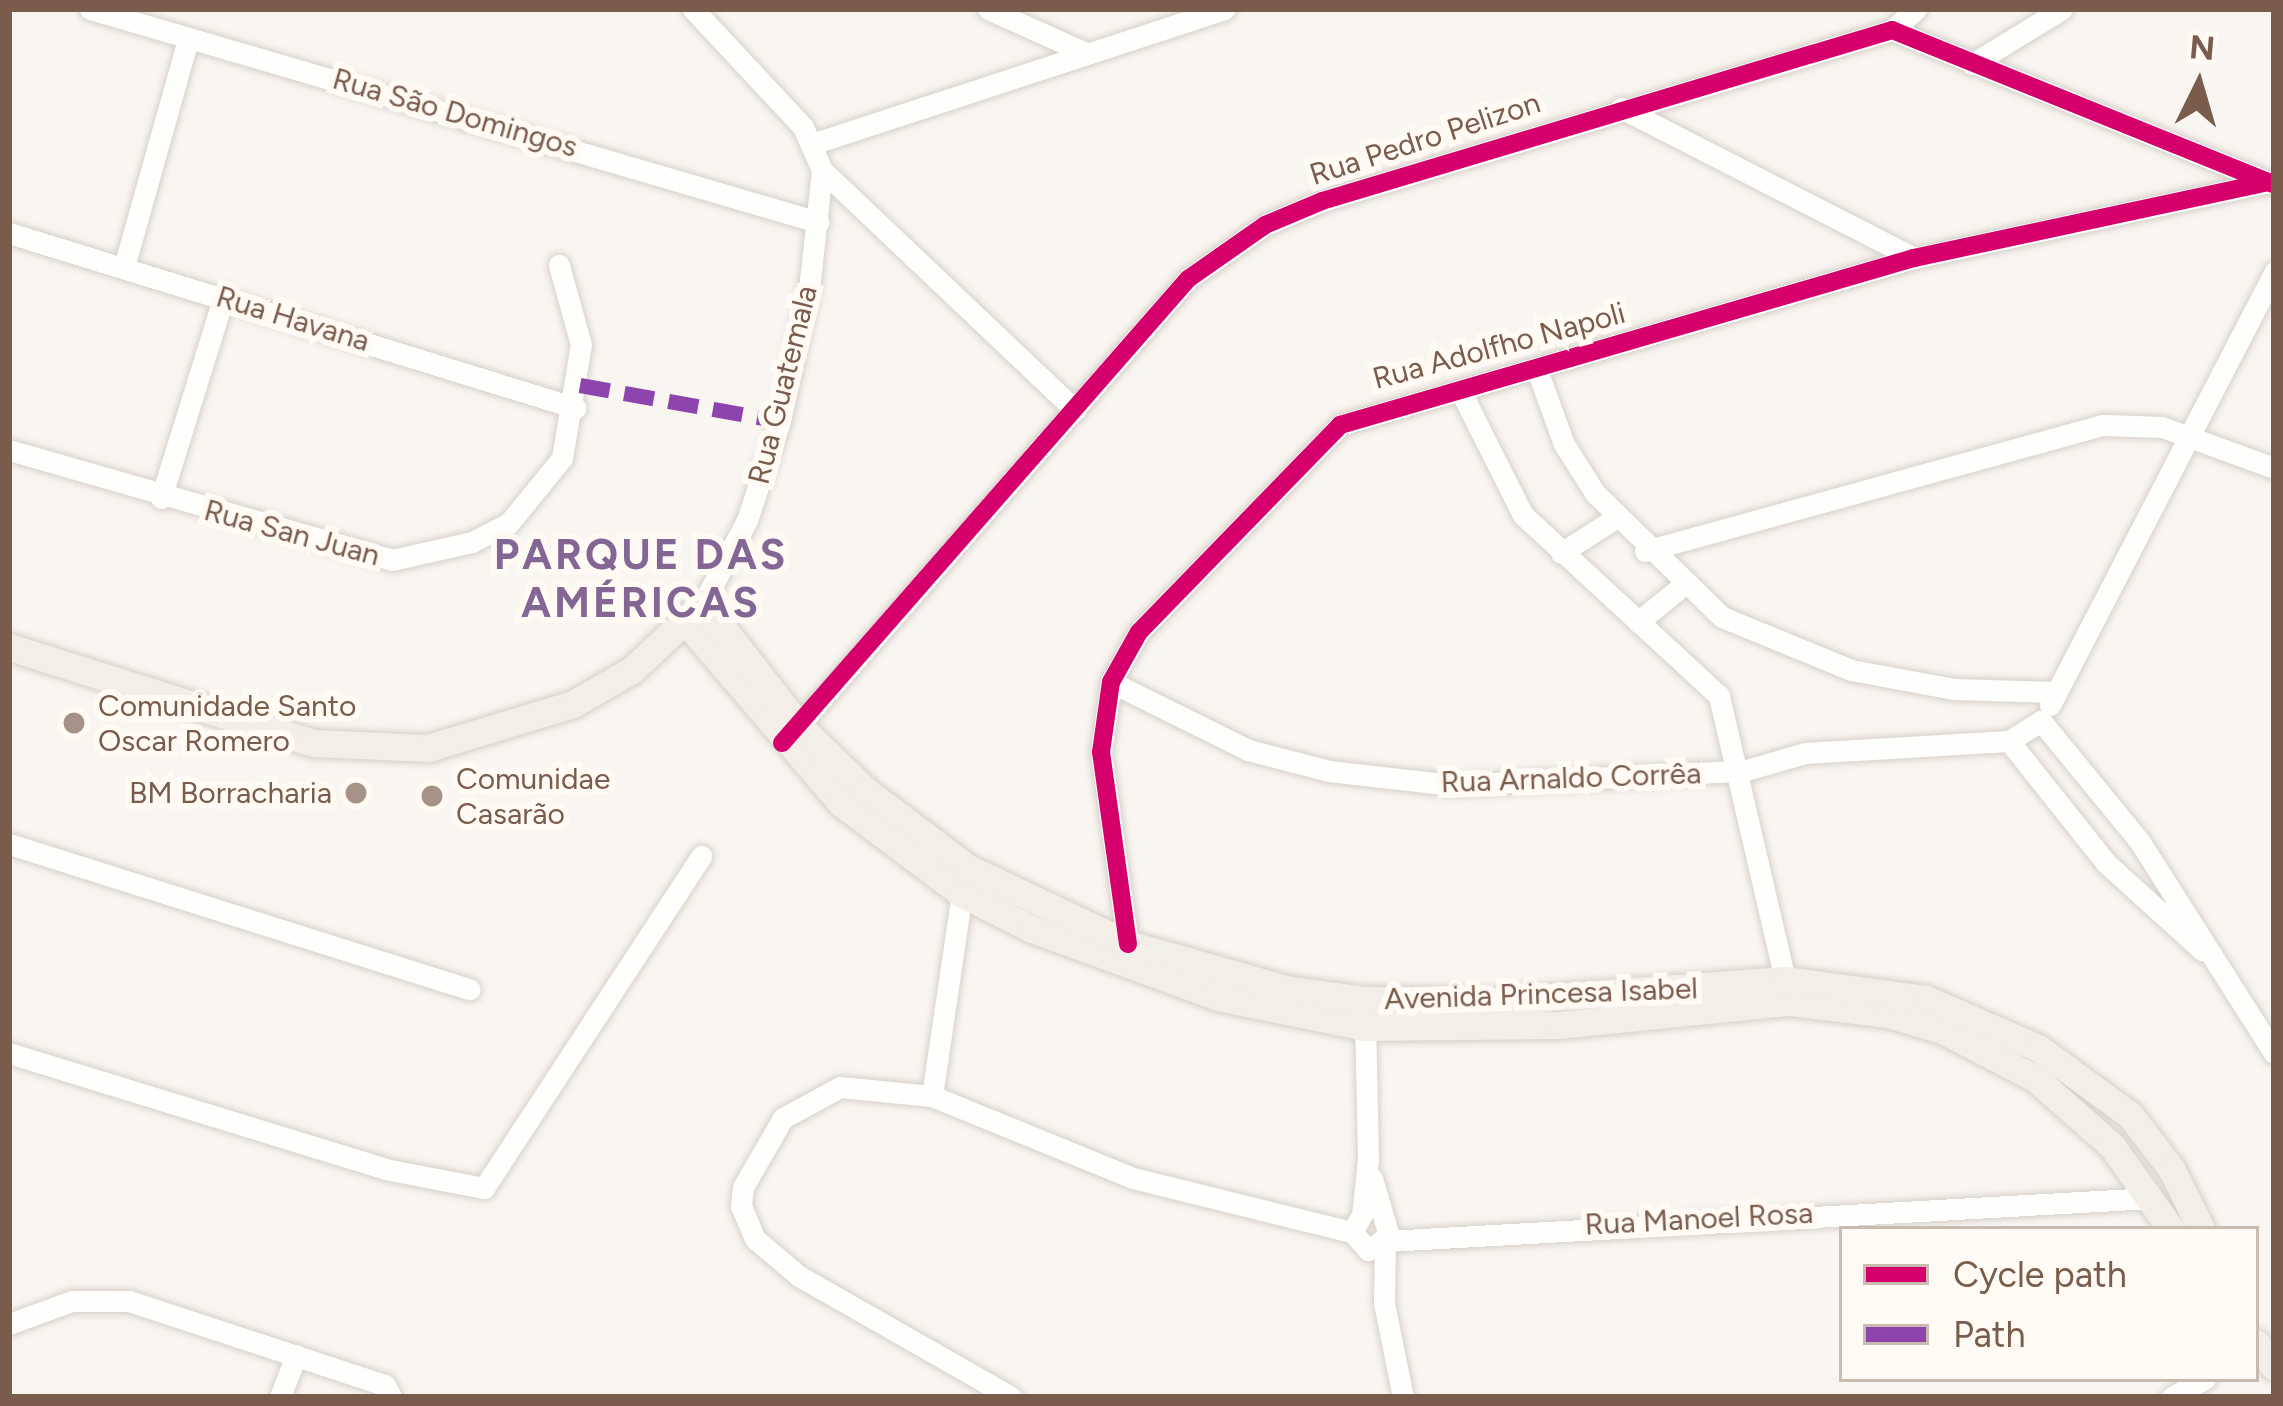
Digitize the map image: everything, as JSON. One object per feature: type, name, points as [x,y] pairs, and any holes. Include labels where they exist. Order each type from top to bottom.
[{"type":"main road","name":"Rua Guatemala","points":[[9,647],[231,721],[376,752],[466,740],[573,704],[632,670],[694,612]]},
{"type":"main road","name":"Avenida Princesa Isabel","points":[[694,612],[841,802],[962,894],[1128,968],[1218,998],[1365,1014],[1558,1025],[1788,991],[1926,999],[2038,1048],[2130,1115],[2172,1170],[2200,1226]]},
{"type":"main road","name":"Avenida Princesa Isabel","points":[[791,735],[968,868],[1128,944],[1365,1014]]},
{"type":"main road","name":"Avenida Princesa Isabel","points":[[1788,991],[1888,1014],[1993,1053],[2078,1111],[2169,1226]]},
{"type":"street","name":"Rua São Domingos","points":[[90,9],[818,222]]},
{"type":"street","points":[[693,9],[809,135],[1225,9]]},
{"type":"street","points":[[988,9],[1086,52]]},
{"type":"street","points":[[1916,9],[1892,30],[2271,183]]},
{"type":"street","points":[[1972,64],[2062,9]]},
{"type":"street","name":"Rua Pedro Pelizon","points":[[791,735],[1188,279],[1265,224],[1621,108],[1892,30]]},
{"type":"street","points":[[124,267],[188,39]]},
{"type":"street","points":[[1621,108],[1914,258]]},
{"type":"street","name":"Rua Guatemala","points":[[694,612],[770,457],[818,222],[822,170],[809,135]]},
{"type":"street","points":[[822,170],[1075,410]]},
{"type":"street","name":"Rua Adolfho Napoli","points":[[1128,944],[1101,752],[1111,682],[1139,632],[1313,446],[1364,415],[1537,370],[1914,258],[2271,183]]},
{"type":"street","name":"Rua Havana","points":[[9,233],[576,408]]},
{"type":"street","name":"Rua San Juan","points":[[9,450],[161,498],[392,560],[472,542],[537,497],[562,458],[576,408],[581,345],[559,265]]},
{"type":"street","points":[[2274,272],[2041,721],[2140,842],[2274,1053]]},
{"type":"street","points":[[161,498],[224,296]]},
{"type":"street","points":[[1537,370],[1564,444],[1614,519],[1682,586],[1763,639],[1850,670],[1954,689],[2056,692]]},
{"type":"street","points":[[1460,390],[1500,480],[1562,554],[1720,696],[1743,771],[1788,991]]},
{"type":"street","points":[[1645,551],[2071,430],[2134,425],[2193,435],[2274,468]]},
{"type":"street","points":[[1562,554],[1614,519]]},
{"type":"street","points":[[1638,622],[1682,586]]},
{"type":"street","name":"Rua Arnaldo Corrêa","points":[[1111,682],[1248,750],[1329,771],[1473,785],[1743,771],[1805,753],[2009,741],[2041,721]]},
{"type":"street","points":[[2009,741],[2106,863],[2216,962]]},
{"type":"street","points":[[9,844],[470,989]]},
{"type":"street","points":[[9,1053],[385,1169],[484,1188],[701,856]]},
{"type":"street","points":[[932,1096],[962,894]]},
{"type":"street","points":[[1365,1014],[1372,1229],[1393,1390]]},
{"type":"street","name":"Rua Manoel Rosa","points":[[1011,1397],[799,1276],[745,1222],[743,1187],[783,1118],[814,1096],[870,1085],[932,1096],[1133,1178],[1270,1215],[1372,1229],[1462,1231],[2151,1198]]},
{"type":"street","points":[[9,1324],[72,1301],[104,1299],[296,1355],[391,1395]]},
{"type":"street","points":[[280,1397],[296,1355]]},
{"type":"street","points":[[2172,1397],[2199,1382]]},
{"type":"marked path","points":[[580,385],[780,421]]},
{"type":"cycle path","points":[[782,743],[1188,279],[1265,225],[1322,201],[1892,30],[2274,184]]},
{"type":"cycle path","points":[[1128,944],[1101,752],[1111,682],[1139,632],[1340,425],[1914,258],[2268,182]]},
{"type":"place","name":"Comunidade Santo Oscar Romero","points":[[74,723]]},
{"type":"place","name":"BM Borracharia","points":[[356,793]]},
{"type":"place","name":"Comunidae Casarão","points":[[432,796]]},
{"type":"district","name":"PARQUE DAS AMÉRICAS","points":[[641,579]]}]
